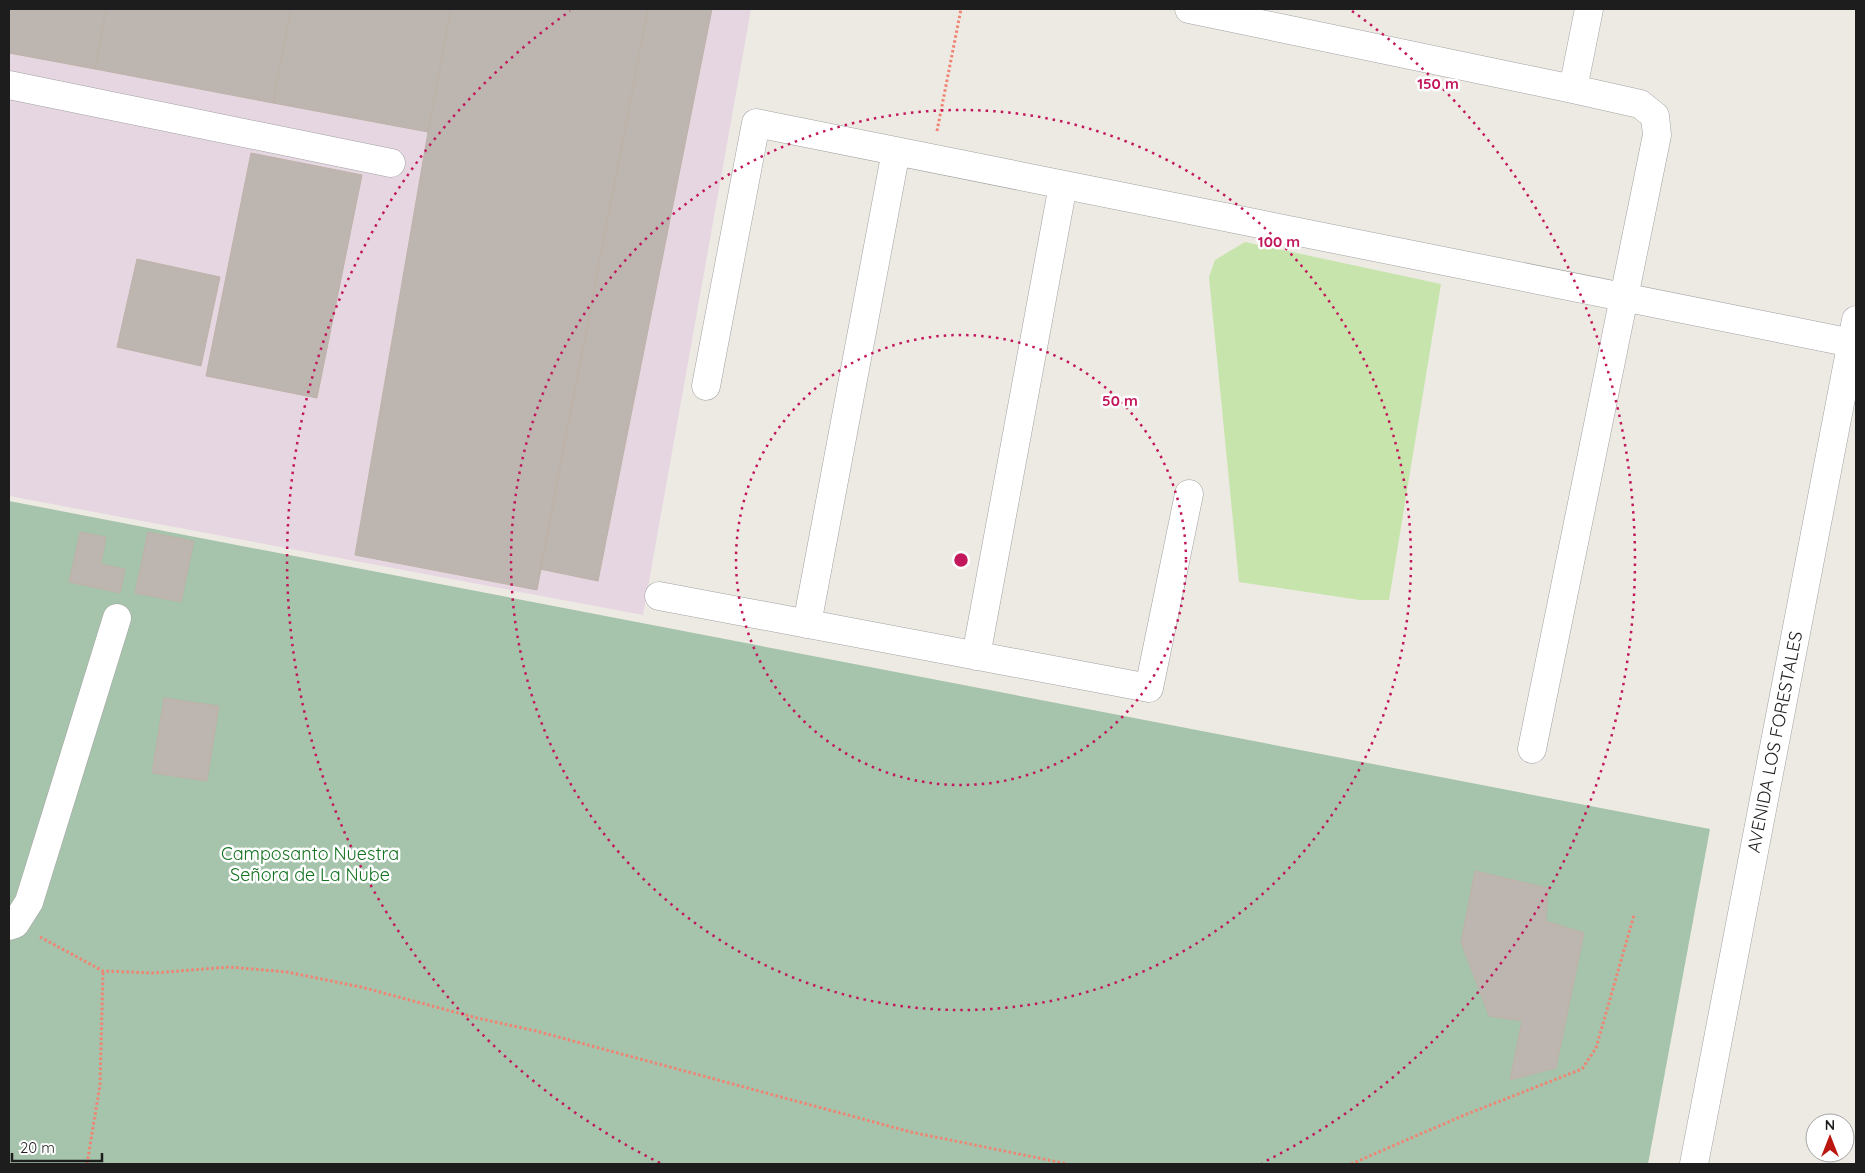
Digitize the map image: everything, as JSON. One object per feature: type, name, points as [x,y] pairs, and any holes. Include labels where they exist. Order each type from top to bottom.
[{"type":"street","points":[[1573,88],[1589,9]]},
{"type":"street","points":[[1189,10],[1573,88],[1640,104],[1655,116],[1656,135],[1532,749]]},
{"type":"street","points":[[9,85],[391,163]]},
{"type":"street","points":[[706,386],[756,123],[1624,297],[1854,331]]},
{"type":"street","points":[[807,624],[896,151]]},
{"type":"street","points":[[976,656],[1062,185]]},
{"type":"street","name":"AVENIDA LOS FORESTALES","points":[[1694,1164],[1854,331]]},
{"type":"street","points":[[659,596],[1149,688],[1189,494]]},
{"type":"street","points":[[12,925],[29,902],[117,618]]},
{"type":"path","points":[[931,159],[962,9]]},
{"type":"path","points":[[1350,1164],[1462,1116],[1582,1069],[1596,1048],[1634,915]]},
{"type":"path","points":[[12,925],[103,972],[154,973],[229,968],[286,972],[361,987],[477,1018],[536,1031],[911,1132],[1068,1164]]},
{"type":"path","points":[[87,1164],[100,1085],[103,972]]},
{"type":"shaded area","points":[[9,9],[751,9],[643,615],[9,496]]},
{"type":"green space","points":[[1245,242],[1441,284],[1389,600],[1360,600],[1239,582],[1209,277],[1215,260]]},
{"type":"green space","name":"Camposanto Nuestra Señora de La Nube","points":[[9,501],[1710,829],[1648,1164],[9,1164]]},
{"type":"building","points":[[9,9],[106,9],[95,69],[9,53]]},
{"type":"building","points":[[106,9],[291,9],[273,103],[95,69]]},
{"type":"building","points":[[291,9],[451,9],[428,132],[273,103]]},
{"type":"building","points":[[451,9],[648,9],[537,590],[355,555]]},
{"type":"building","points":[[648,9],[712,9],[598,581],[540,569]]},
{"type":"building","points":[[251,153],[362,175],[317,398],[206,376]]},
{"type":"building","points":[[137,259],[220,277],[201,366],[117,347]]},
{"type":"building","points":[[80,532],[106,537],[101,564],[125,569],[120,593],[69,582]]},
{"type":"building","points":[[148,532],[194,541],[181,602],[135,593]]},
{"type":"building","points":[[164,698],[219,706],[207,781],[152,773]]},
{"type":"building","points":[[1475,871],[1548,888],[1546,921],[1584,933],[1556,1068],[1510,1080],[1522,1021],[1489,1016],[1461,942]]}]
